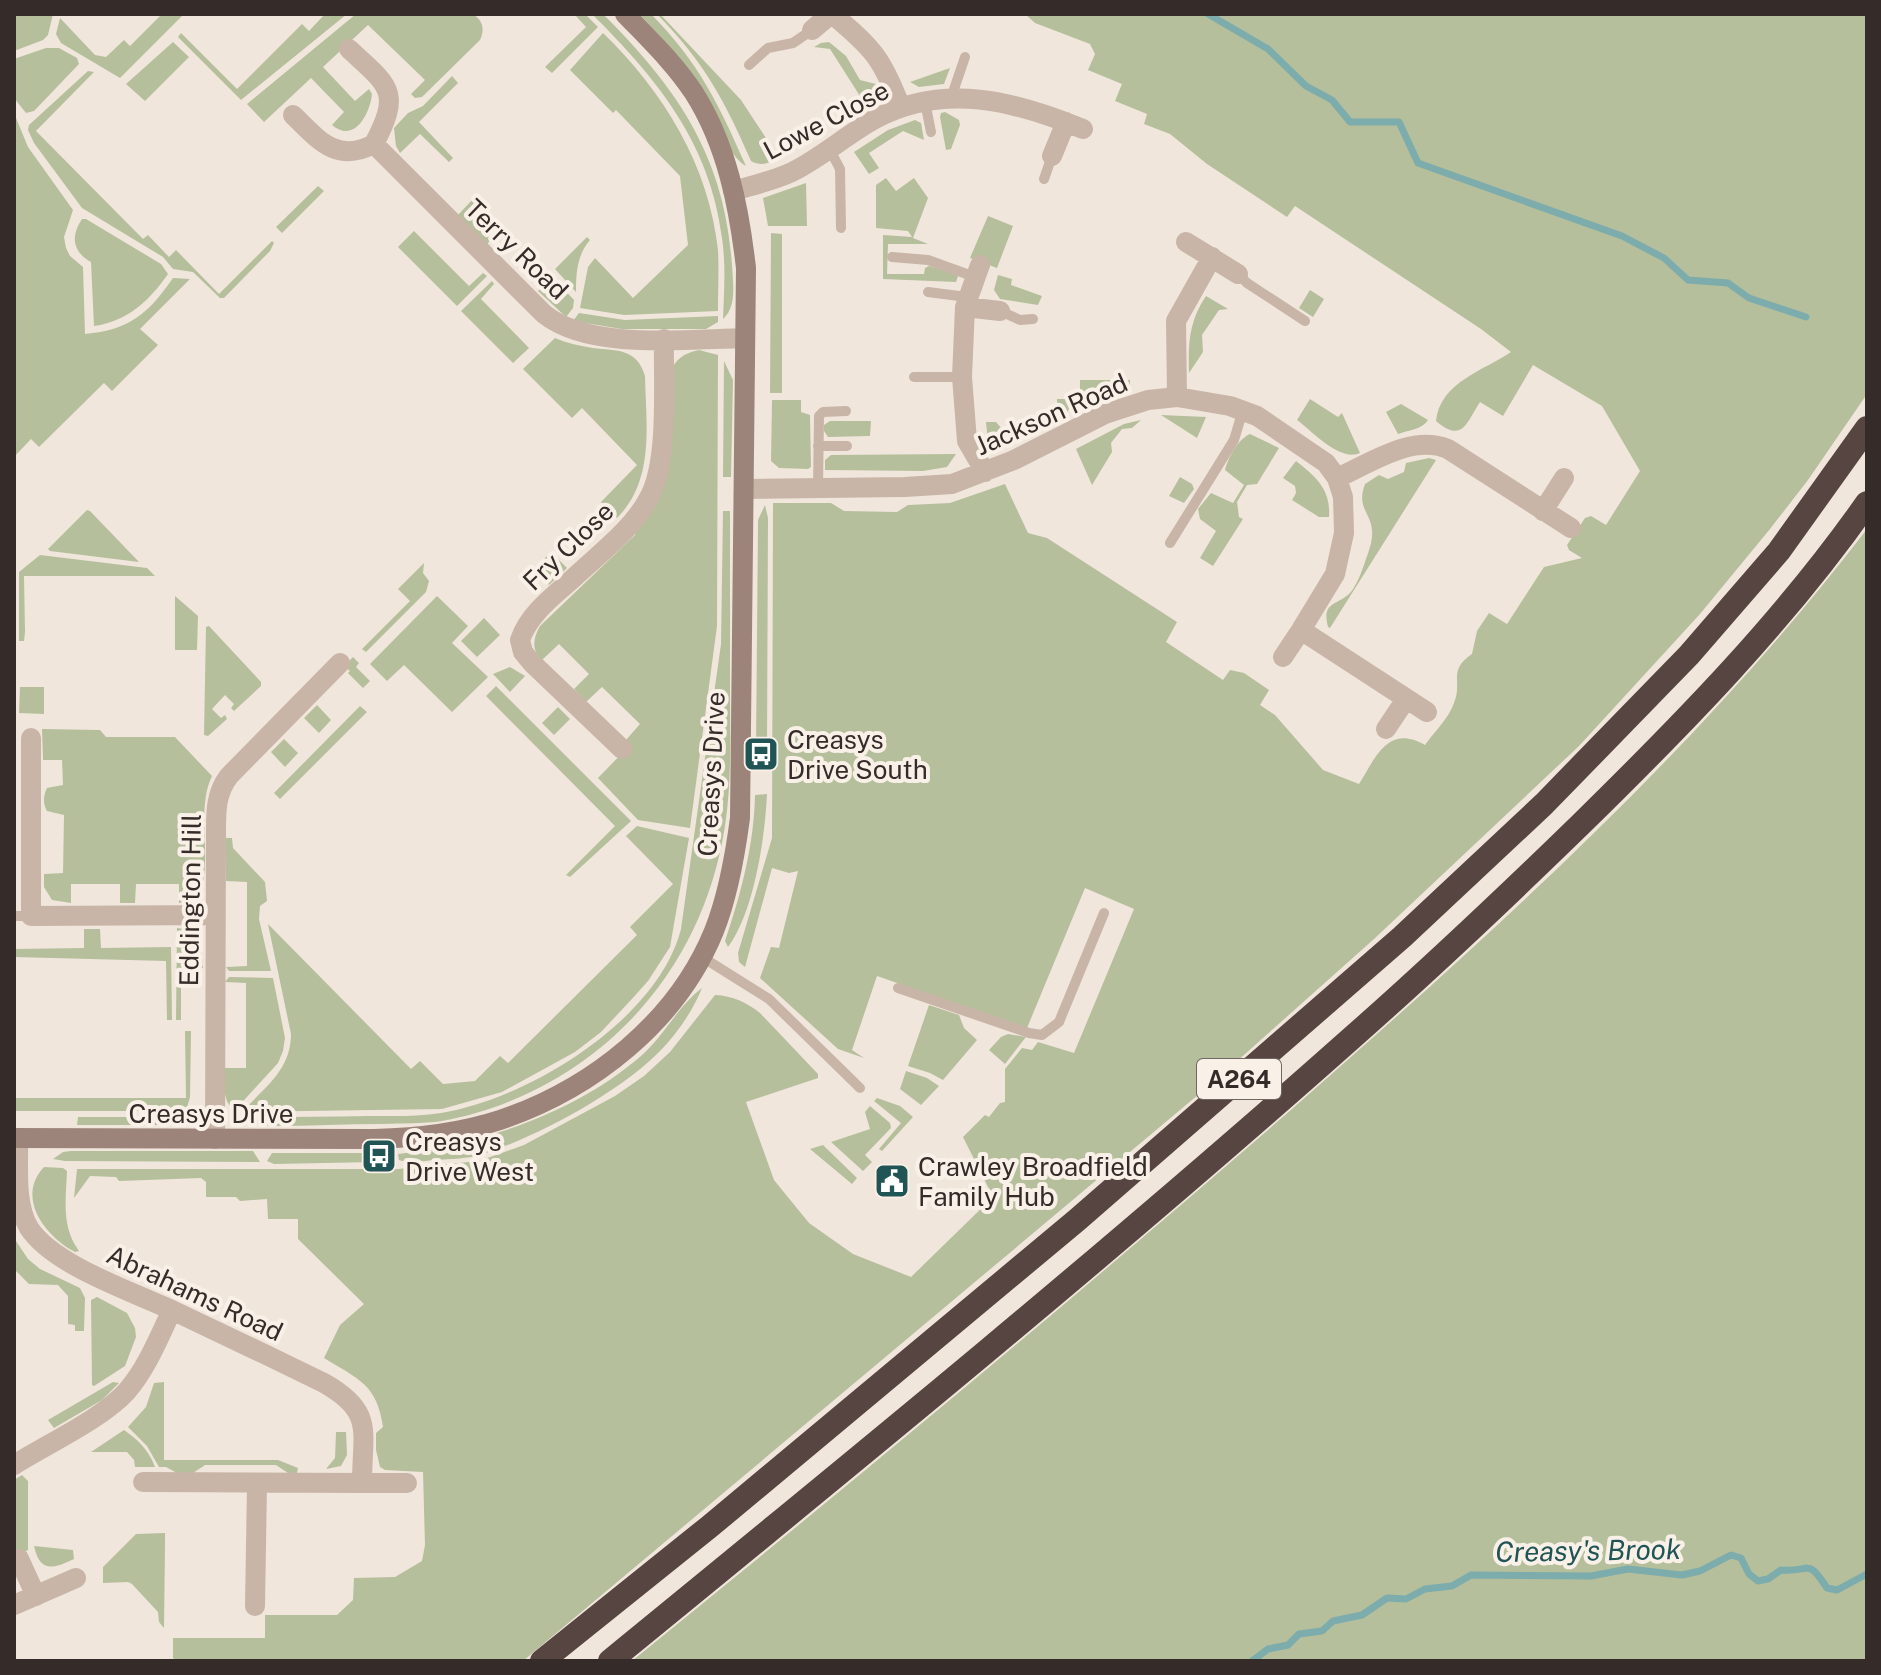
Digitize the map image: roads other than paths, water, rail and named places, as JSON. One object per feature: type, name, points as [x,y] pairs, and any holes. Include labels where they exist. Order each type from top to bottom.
[{"type":"highway","name":"A264","points":[[542,1661],[709,1527],[1077,1220],[1402,937],[1544,804],[1689,655],[1779,551],[1867,428]]},
{"type":"highway","name":"A264","points":[[610,1661],[969,1368],[1449,952],[1718,687],[1767,632],[1867,503]]},
{"type":"street","name":"Creasys Drive","points":[[16,1138],[399,1138],[500,1120],[572,1086],[625,1050],[667,1009],[702,957],[724,898],[740,818],[746,268],[742,228],[717,140],[695,94],[660,50],[625,14]]},
{"type":"street","points":[[812,30],[832,14],[872,49],[885,68],[901,108]]},
{"type":"street","points":[[293,115],[324,145],[337,151],[365,149],[374,144],[390,104],[389,91],[381,79],[349,49]]},
{"type":"street","name":"Lowe Close","points":[[733,191],[788,173],[830,150],[858,129],[901,108],[951,98],[1014,104],[1074,125],[1052,156]]},
{"type":"street","name":"Terry Road","points":[[374,144],[553,321],[591,335],[664,339],[745,338]]},
{"type":"street","points":[[1186,242],[1238,274]]},
{"type":"street","points":[[1177,397],[1176,321],[1212,257]]},
{"type":"street","points":[[977,271],[966,302],[962,377],[967,441],[985,472]]},
{"type":"street","points":[[966,302],[1000,311]]},
{"type":"street","name":"Fry Close","points":[[622,749],[532,663],[523,652],[520,640],[530,619],[632,522],[650,497],[661,455],[664,339]]},
{"type":"street","name":"Jackson Road","points":[[744,489],[952,484],[985,472],[1125,406],[1177,397],[1214,402],[1257,416],[1307,448],[1326,463],[1337,478]]},
{"type":"street","points":[[1283,657],[1335,574],[1341,554],[1345,514],[1337,478],[1409,445],[1434,443],[1448,449],[1571,528]]},
{"type":"street","points":[[1543,511],[1564,478]]},
{"type":"street","points":[[1301,630],[1427,712]]},
{"type":"street","name":"Eddington Hill","points":[[215,1139],[216,808],[221,786],[340,663]]},
{"type":"street","points":[[1386,729],[1406,699]]},
{"type":"street","points":[[31,738],[23,916],[215,915]]},
{"type":"street","name":"Abrahams Road","points":[[16,1138],[20,1200],[25,1220],[37,1238],[57,1255],[324,1383],[350,1400],[359,1410],[362,1422],[362,1483]]},
{"type":"street","points":[[14,1465],[89,1420],[126,1392],[146,1363],[172,1310]]},
{"type":"street","points":[[143,1482],[407,1483]]},
{"type":"street","points":[[255,1606],[257,1484]]},
{"type":"street","points":[[19,1559],[36,1596]]},
{"type":"street","points":[[14,1605],[76,1578]]},
{"type":"lane","points":[[749,65],[768,48],[793,43],[812,30]]},
{"type":"lane","points":[[951,98],[965,57]]},
{"type":"lane","points":[[925,102],[931,132]]},
{"type":"lane","points":[[830,150],[840,169],[841,228]]},
{"type":"lane","points":[[1044,179],[1052,156]]},
{"type":"lane","points":[[892,257],[928,260],[977,271]]},
{"type":"lane","points":[[1238,274],[1305,321]]},
{"type":"lane","points":[[928,292],[966,302]]},
{"type":"lane","points":[[1000,311],[1020,320],[1033,319]]},
{"type":"lane","points":[[914,377],[962,377]]},
{"type":"lane","points":[[1170,543],[1234,440],[1243,410]]},
{"type":"lane","points":[[818,488],[819,416],[823,412],[846,411]]},
{"type":"lane","points":[[818,446],[847,446]]},
{"type":"lane","points":[[898,988],[1042,1035],[1059,1022],[1104,913]]},
{"type":"lane","points":[[702,957],[769,999],[860,1088]]},
{"type":"waterway","points":[[1208,14],[1268,49],[1306,86],[1332,100],[1350,122],[1399,122],[1418,163],[1622,236],[1664,258],[1688,280],[1728,283],[1749,298],[1806,317]]},
{"type":"waterway","name":"Creasy's Brook","points":[[1252,1661],[1268,1649],[1288,1645],[1299,1634],[1322,1631],[1333,1621],[1362,1615],[1387,1598],[1406,1599],[1425,1589],[1452,1586],[1471,1575],[1591,1576],[1628,1569],[1682,1575],[1700,1571],[1731,1555],[1741,1558],[1749,1574],[1758,1581],[1768,1579],[1781,1570],[1807,1568],[1815,1572],[1827,1588],[1837,1590],[1867,1574]]},
{"type":"place","name":"Creasys Drive South","points":[[761,754]]},
{"type":"place","name":"Creasys Drive West","points":[[379,1156]]},
{"type":"place","name":"Crawley Broadfield Family Hub","points":[[892,1181]]}]
